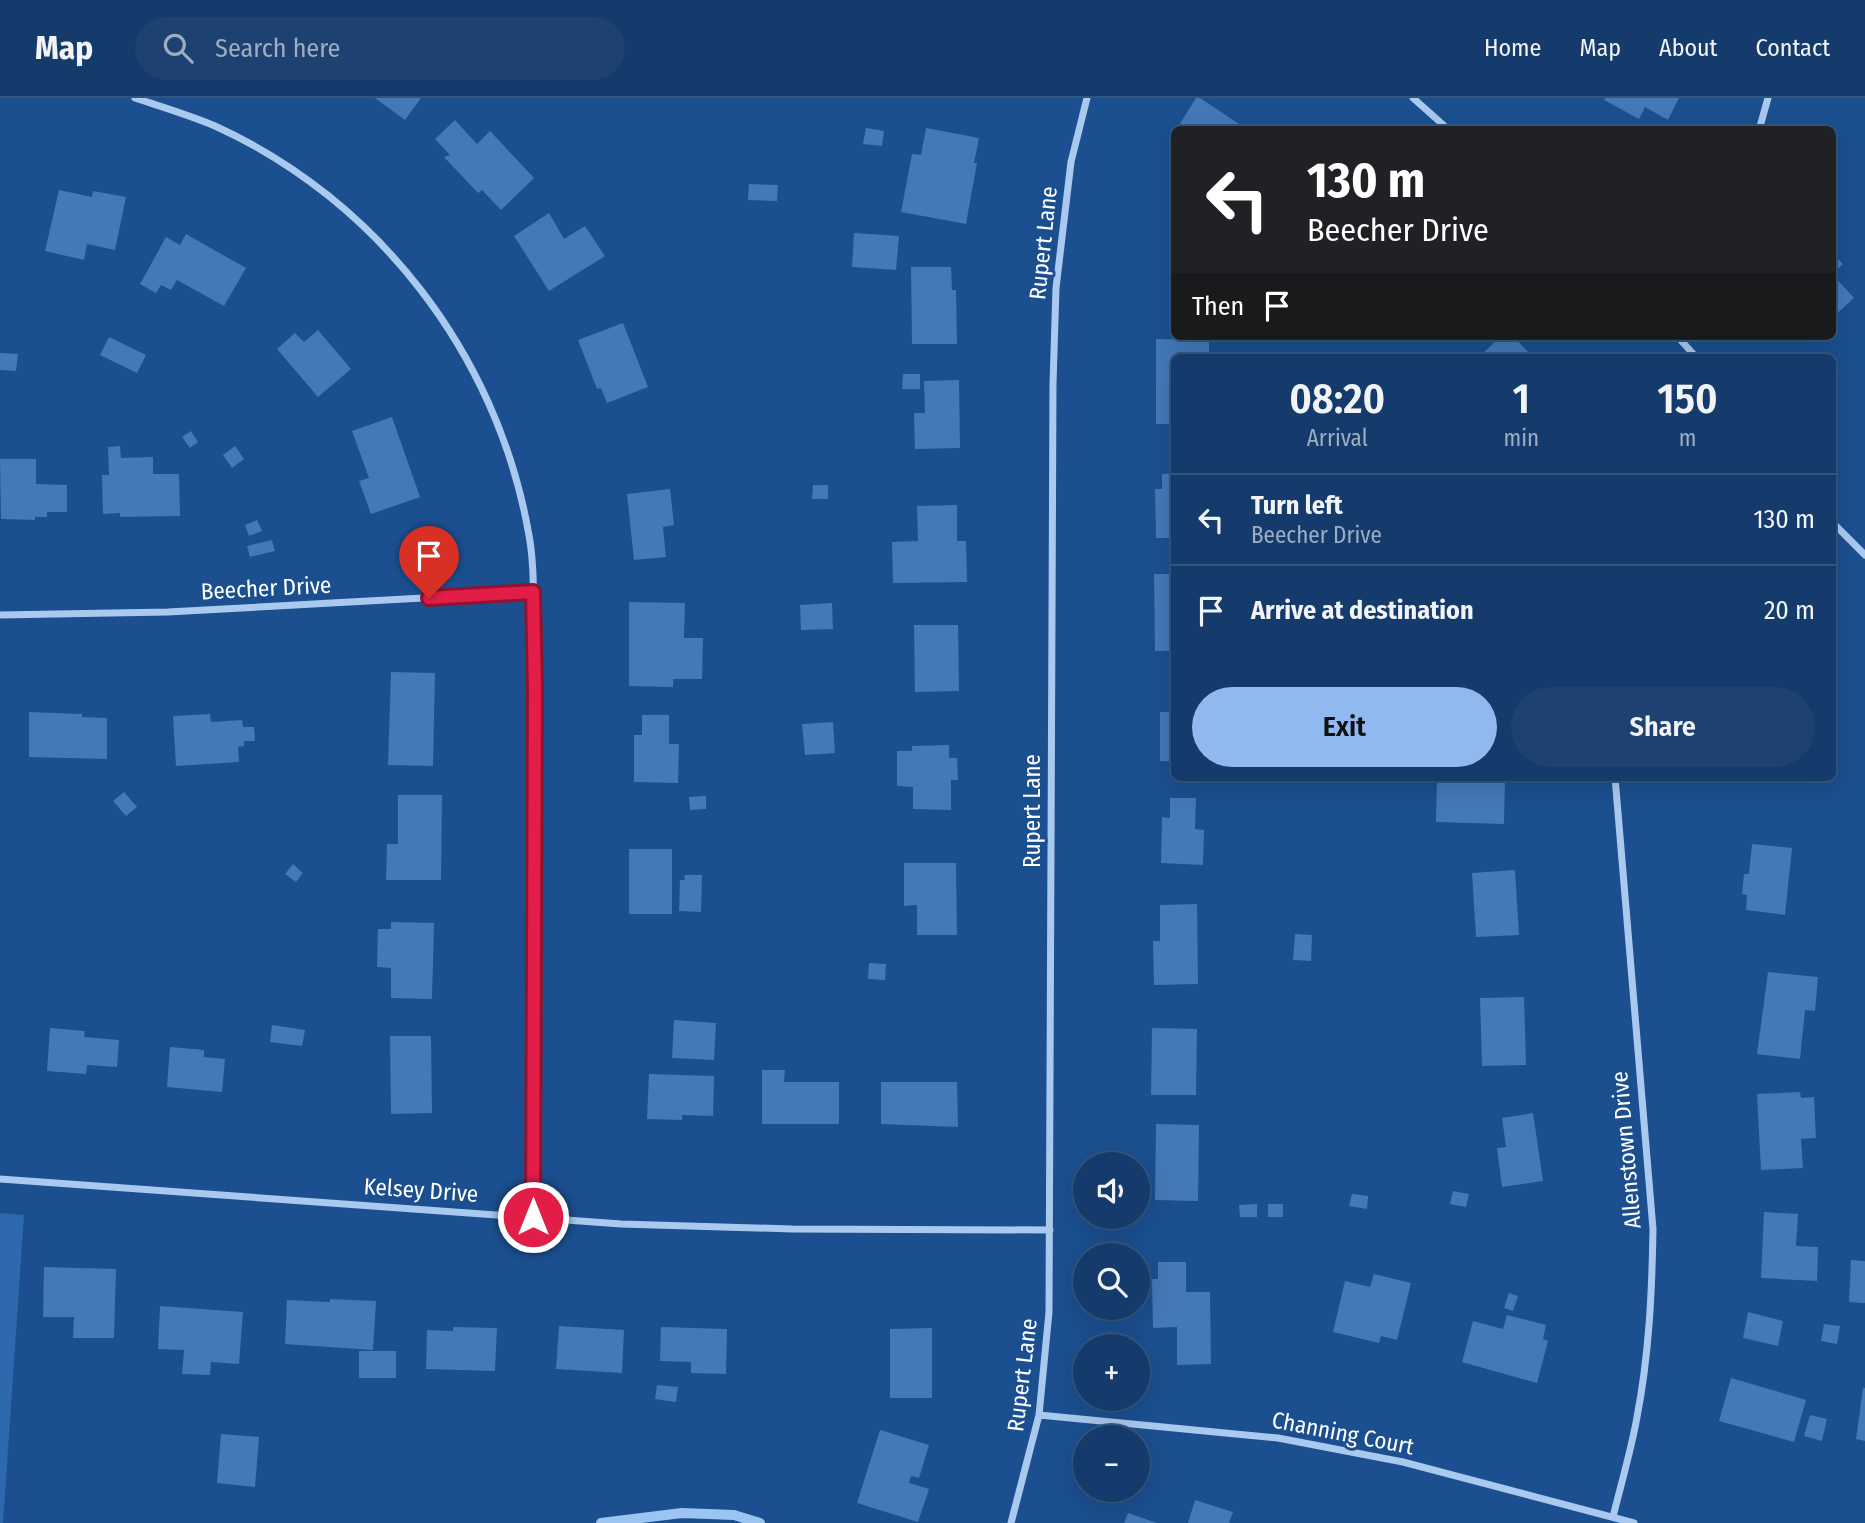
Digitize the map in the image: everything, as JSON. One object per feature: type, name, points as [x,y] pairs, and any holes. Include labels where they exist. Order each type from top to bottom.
[{"type":"street","points":[[135,98],[215,127],[265,153],[325,192],[378,240],[427,297],[471,363],[513,466],[528,528],[533,563],[533,1217]]},
{"type":"street","name":"Rupert Lane","points":[[1010,1523],[1039,1415],[1049,1312],[1053,384],[1056,288],[1071,162],[1087,98]]},
{"type":"street","points":[[1413,98],[1444,126]]},
{"type":"street","points":[[1760,126],[1768,98]]},
{"type":"street","points":[[1681,340],[1693,354]]},
{"type":"street","points":[[1836,526],[1865,555]]},
{"type":"street","name":"Beecher Drive","points":[[0,615],[168,612],[533,592]]},
{"type":"street","name":"Allenstown Drive","points":[[1613,1517],[1637,1417],[1647,1349],[1653,1229],[1615,781]]},
{"type":"street","name":"Kelsey Drive","points":[[0,1179],[621,1224],[792,1229],[1050,1230]]},
{"type":"street","name":"Channing Court","points":[[1039,1415],[1278,1438],[1403,1462],[1634,1523]]},
{"type":"shaded area","points":[[0,1213],[24,1215],[3,1523],[0,1523]]},
{"type":"building","points":[[375,98],[421,98],[405,120]]},
{"type":"building","points":[[1196,98],[1200,98],[1242,126],[1178,126]]},
{"type":"building","points":[[1679,98],[1668,120],[1645,107],[1639,119],[1604,100]]},
{"type":"building","points":[[455,120],[477,144],[490,131],[534,178],[501,210],[482,190],[478,193],[444,157],[450,155],[435,139]]},
{"type":"building","points":[[866,128],[884,131],[882,146],[863,144]]},
{"type":"building","points":[[926,128],[979,138],[966,224],[901,212],[912,154],[921,155]]},
{"type":"building","points":[[749,184],[778,185],[777,201],[748,200]]},
{"type":"building","points":[[59,190],[92,197],[93,191],[126,197],[115,250],[87,244],[84,260],[45,251]]},
{"type":"building","points":[[549,213],[564,239],[585,226],[605,256],[549,291],[514,236]]},
{"type":"building","points":[[854,233],[899,236],[896,270],[852,267]]},
{"type":"building","points":[[186,234],[246,268],[224,306],[177,280],[171,290],[161,285],[156,293],[140,284],[166,237],[180,245]]},
{"type":"building","points":[[1836,257],[1843,264],[1836,270]]},
{"type":"building","points":[[911,267],[951,267],[952,290],[956,290],[957,344],[912,344]]},
{"type":"building","points":[[1836,278],[1854,298],[1836,314]]},
{"type":"building","points":[[623,323],[648,387],[607,403],[601,388],[597,389],[578,340]]},
{"type":"building","points":[[318,330],[351,369],[318,397],[277,349],[295,333],[304,342]]},
{"type":"building","points":[[109,337],[146,355],[137,373],[100,355]]},
{"type":"building","points":[[1156,339],[1209,340],[1209,354],[1171,354],[1171,424],[1156,424]]},
{"type":"building","points":[[1497,340],[1517,340],[1530,354],[1482,354]]},
{"type":"building","points":[[0,353],[18,354],[16,371],[0,370]]},
{"type":"building","points":[[903,374],[920,374],[920,389],[902,389]]},
{"type":"building","points":[[959,380],[960,448],[915,449],[914,413],[925,413],[924,381]]},
{"type":"building","points":[[392,417],[420,497],[371,514],[359,481],[369,478],[352,431]]},
{"type":"building","points":[[191,431],[198,442],[190,448],[182,437]]},
{"type":"building","points":[[120,446],[121,458],[153,457],[153,474],[179,474],[180,516],[120,517],[120,513],[103,514],[102,475],[109,475],[108,447]]},
{"type":"building","points":[[235,446],[244,459],[232,468],[223,455]]},
{"type":"building","points":[[0,459],[36,459],[36,484],[67,485],[67,512],[47,512],[47,517],[35,517],[35,520],[1,519]]},
{"type":"building","points":[[1171,473],[1171,538],[1156,538],[1155,489],[1162,489],[1162,474]]},
{"type":"building","points":[[813,485],[828,485],[828,499],[812,499]]},
{"type":"building","points":[[670,489],[674,525],[663,527],[666,557],[634,560],[627,494]]},
{"type":"building","points":[[957,505],[957,541],[966,541],[967,582],[893,583],[892,542],[918,541],[917,506]]},
{"type":"building","points":[[257,520],[262,531],[249,536],[245,525]]},
{"type":"building","points":[[272,540],[275,551],[250,557],[247,546]]},
{"type":"building","points":[[1154,574],[1171,574],[1171,651],[1155,651]]},
{"type":"building","points":[[629,602],[685,603],[684,638],[703,638],[702,679],[673,679],[673,687],[629,686]]},
{"type":"building","points":[[832,603],[833,629],[801,630],[800,605]]},
{"type":"building","points":[[914,625],[958,625],[959,691],[915,692]]},
{"type":"building","points":[[391,672],[435,673],[433,766],[388,765]]},
{"type":"building","points":[[29,712],[107,718],[107,759],[29,757]]},
{"type":"building","points":[[1160,712],[1171,712],[1171,761],[1160,761]]},
{"type":"building","points":[[210,714],[211,722],[242,720],[243,727],[254,727],[255,741],[244,741],[244,746],[238,747],[239,762],[176,766],[173,716]]},
{"type":"building","points":[[642,715],[669,715],[669,744],[679,744],[678,783],[634,782],[634,735],[642,735]]},
{"type":"building","points":[[833,722],[835,753],[805,755],[802,724]]},
{"type":"building","points":[[949,745],[949,758],[957,758],[958,780],[951,780],[951,810],[913,809],[913,787],[897,786],[897,751],[912,751],[912,746]]},
{"type":"building","points":[[1437,781],[1505,781],[1504,824],[1436,822]]},
{"type":"building","points":[[124,792],[137,807],[126,816],[113,801]]},
{"type":"building","points":[[398,795],[442,795],[441,880],[386,880],[387,844],[398,844]]},
{"type":"building","points":[[706,796],[706,809],[690,810],[689,797]]},
{"type":"building","points":[[1170,798],[1196,798],[1195,829],[1204,830],[1203,865],[1161,863],[1162,817],[1170,818]]},
{"type":"building","points":[[1752,844],[1792,848],[1785,915],[1746,910],[1747,895],[1742,894],[1744,874],[1749,874]]},
{"type":"building","points":[[629,849],[672,849],[672,914],[629,914]]},
{"type":"building","points":[[904,863],[956,863],[957,935],[917,935],[917,905],[904,906]]},
{"type":"building","points":[[293,864],[303,873],[296,882],[285,874]]},
{"type":"building","points":[[1515,870],[1519,935],[1476,937],[1472,873]]},
{"type":"building","points":[[684,875],[702,875],[701,912],[679,911],[680,880],[685,880]]},
{"type":"building","points":[[1197,904],[1198,984],[1154,985],[1153,941],[1160,941],[1160,905]]},
{"type":"building","points":[[391,922],[434,923],[432,999],[391,998],[391,968],[377,967],[378,929],[391,929]]},
{"type":"building","points":[[1295,934],[1312,935],[1311,961],[1293,960]]},
{"type":"building","points":[[869,963],[886,964],[885,980],[868,979]]},
{"type":"building","points":[[1768,972],[1818,977],[1815,1011],[1805,1010],[1800,1059],[1757,1054]]},
{"type":"building","points":[[1524,997],[1526,1065],[1482,1066],[1480,998]]},
{"type":"building","points":[[674,1020],[716,1023],[714,1060],[672,1058]]},
{"type":"building","points":[[272,1025],[305,1030],[302,1046],[270,1042]]},
{"type":"building","points":[[50,1028],[85,1031],[84,1037],[119,1040],[117,1067],[87,1065],[86,1074],[47,1071]]},
{"type":"building","points":[[1152,1028],[1197,1029],[1196,1095],[1151,1095]]},
{"type":"building","points":[[390,1036],[431,1036],[432,1113],[391,1114]]},
{"type":"building","points":[[170,1047],[204,1050],[204,1057],[225,1059],[222,1092],[167,1087]]},
{"type":"building","points":[[762,1070],[785,1070],[784,1082],[839,1082],[839,1124],[762,1124]]},
{"type":"building","points":[[649,1074],[714,1076],[713,1116],[682,1115],[682,1120],[647,1119]]},
{"type":"building","points":[[881,1082],[957,1082],[958,1127],[881,1124]]},
{"type":"building","points":[[1800,1092],[1801,1098],[1814,1097],[1816,1138],[1801,1139],[1803,1168],[1761,1170],[1757,1094]]},
{"type":"building","points":[[1533,1113],[1543,1181],[1502,1187],[1497,1148],[1506,1147],[1502,1118]]},
{"type":"building","points":[[1156,1124],[1199,1125],[1198,1201],[1155,1200]]},
{"type":"building","points":[[1453,1191],[1469,1194],[1466,1207],[1450,1204]]},
{"type":"building","points":[[1352,1194],[1368,1196],[1367,1209],[1349,1206]]},
{"type":"building","points":[[1257,1204],[1257,1217],[1240,1217],[1239,1205]]},
{"type":"building","points":[[1268,1204],[1283,1204],[1283,1217],[1268,1217]]},
{"type":"building","points":[[1764,1212],[1798,1214],[1796,1246],[1818,1247],[1817,1281],[1761,1278]]},
{"type":"building","points":[[1851,1260],[1865,1261],[1865,1303],[1849,1302]]},
{"type":"building","points":[[1158,1262],[1186,1262],[1186,1292],[1210,1292],[1211,1364],[1177,1365],[1177,1327],[1153,1328],[1152,1279],[1158,1279]]},
{"type":"building","points":[[44,1267],[116,1269],[114,1338],[73,1338],[74,1317],[43,1317]]},
{"type":"building","points":[[1374,1274],[1411,1283],[1397,1340],[1381,1336],[1379,1343],[1333,1332],[1345,1281],[1370,1287]]},
{"type":"building","points":[[1509,1293],[1518,1296],[1513,1311],[1504,1308]]},
{"type":"building","points":[[330,1299],[376,1301],[373,1350],[285,1344],[287,1300],[330,1302]]},
{"type":"building","points":[[160,1306],[243,1312],[239,1364],[211,1362],[210,1375],[182,1374],[184,1350],[158,1349]]},
{"type":"building","points":[[1748,1312],[1783,1321],[1778,1346],[1743,1338]]},
{"type":"building","points":[[1507,1315],[1546,1325],[1543,1339],[1548,1341],[1537,1383],[1462,1362],[1473,1321],[1503,1329]]},
{"type":"building","points":[[1824,1324],[1840,1326],[1837,1344],[1821,1341]]},
{"type":"building","points":[[559,1326],[624,1330],[622,1373],[556,1369]]},
{"type":"building","points":[[453,1327],[497,1328],[495,1371],[426,1369],[427,1330],[453,1331]]},
{"type":"building","points":[[661,1327],[727,1329],[726,1374],[691,1373],[691,1362],[660,1361]]},
{"type":"building","points":[[932,1328],[932,1398],[890,1398],[890,1329]]},
{"type":"building","points":[[359,1351],[396,1351],[396,1378],[359,1378]]},
{"type":"building","points":[[1731,1378],[1806,1400],[1794,1442],[1719,1421]]},
{"type":"building","points":[[657,1385],[678,1387],[676,1402],[655,1399]]},
{"type":"building","points":[[1865,1388],[1865,1441],[1856,1439]]},
{"type":"building","points":[[1810,1415],[1827,1419],[1822,1441],[1804,1436]]},
{"type":"building","points":[[880,1430],[929,1445],[919,1478],[911,1476],[909,1483],[929,1489],[918,1522],[857,1503]]},
{"type":"building","points":[[221,1434],[259,1437],[255,1487],[217,1483]]},
{"type":"building","points":[[1195,1500],[1233,1512],[1229,1523],[1188,1523]]},
{"type":"building","points":[[1128,1513],[1157,1523],[1124,1523]]},
{"type":"waterway","points":[[601,1523],[682,1513],[734,1515],[760,1523]]},
{"type":"route","points":[[429,598],[533,592],[533,1217]]}]
